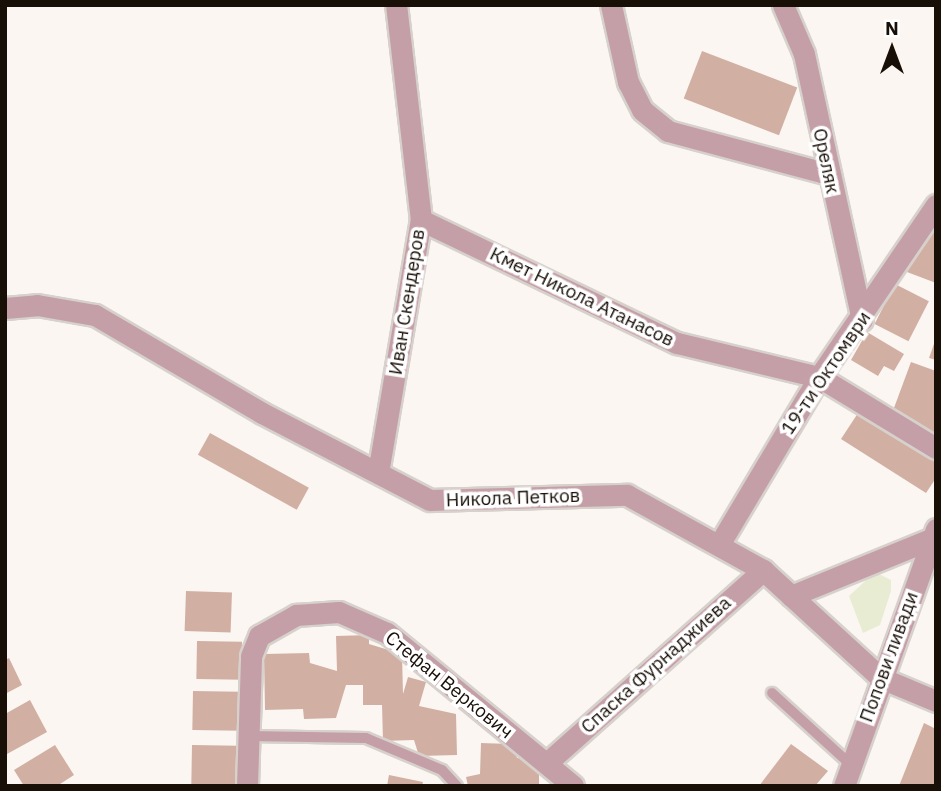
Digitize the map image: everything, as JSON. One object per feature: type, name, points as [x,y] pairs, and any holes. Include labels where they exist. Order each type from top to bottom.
[{"type":"street","name":"Иван Скендеров","points":[[378,473],[421,219],[396,5]]},
{"type":"street","points":[[611,5],[628,82],[642,110],[668,131],[828,174]]},
{"type":"street","name":"Ореляк","points":[[783,5],[804,54],[828,174],[862,320]]},
{"type":"street","name":"19-ти Октомври","points":[[720,543],[819,377],[862,320],[936,205]]},
{"type":"street","name":"Кмет Никола Атанасов","points":[[421,219],[677,344],[819,377],[936,448]]},
{"type":"street","name":"Никола Петков","points":[[5,307],[37,304],[95,315],[430,500],[627,495],[720,543],[763,570],[881,678],[936,701]]},
{"type":"street","points":[[791,596],[934,533]]},
{"type":"street","name":"Попови ливади","points":[[844,786],[934,533]]},
{"type":"street","name":"Спаска Фурнаджиева","points":[[549,761],[763,570]]},
{"type":"street","name":"Стефан Веркович","points":[[247,786],[251,656],[259,636],[296,615],[339,612],[387,633],[485,718],[549,761],[573,786]]},
{"type":"lane","points":[[772,693],[851,765]]},
{"type":"lane","points":[[249,736],[366,738],[442,770],[457,786]]},
{"type":"green space","points":[[875,572],[891,580],[891,591],[880,625],[863,633],[849,596]]},
{"type":"building","points":[[702,51],[797,88],[779,135],[684,99]]},
{"type":"building","points":[[924,227],[936,231],[936,283],[907,272]]},
{"type":"building","points":[[895,284],[929,301],[908,341],[875,324]]},
{"type":"building","points":[[867,332],[904,354],[894,371],[884,366],[878,376],[851,360]]},
{"type":"building","points":[[936,342],[936,360],[929,358]]},
{"type":"building","points":[[911,362],[936,371],[936,433],[891,416]]},
{"type":"building","points":[[860,410],[936,457],[936,478],[926,493],[841,439]]},
{"type":"building","points":[[210,433],[309,488],[297,510],[198,455]]},
{"type":"building","points":[[186,591],[232,593],[231,633],[185,631]]},
{"type":"building","points":[[369,635],[369,644],[402,654],[403,694],[408,677],[426,682],[419,706],[456,714],[457,755],[419,756],[414,740],[383,741],[382,705],[363,705],[363,685],[346,685],[336,718],[304,719],[303,709],[265,710],[264,654],[309,653],[310,663],[337,671],[336,636]]},
{"type":"building","points":[[197,641],[242,642],[241,680],[196,679]]},
{"type":"building","points":[[9,658],[22,685],[5,694],[5,660]]},
{"type":"building","points":[[193,691],[241,692],[240,731],[192,730]]},
{"type":"building","points":[[30,700],[47,732],[7,754],[5,714]]},
{"type":"building","points":[[924,723],[936,729],[936,786],[899,786]]},
{"type":"building","points":[[481,743],[513,744],[517,758],[539,760],[539,786],[468,786],[466,777],[480,774]]},
{"type":"building","points":[[791,744],[828,771],[815,786],[759,786]]},
{"type":"building","points":[[55,745],[74,775],[57,786],[24,786],[14,770]]},
{"type":"building","points":[[192,745],[239,746],[238,786],[191,786]]},
{"type":"building","points":[[389,775],[423,782],[422,786],[387,786]]}]
